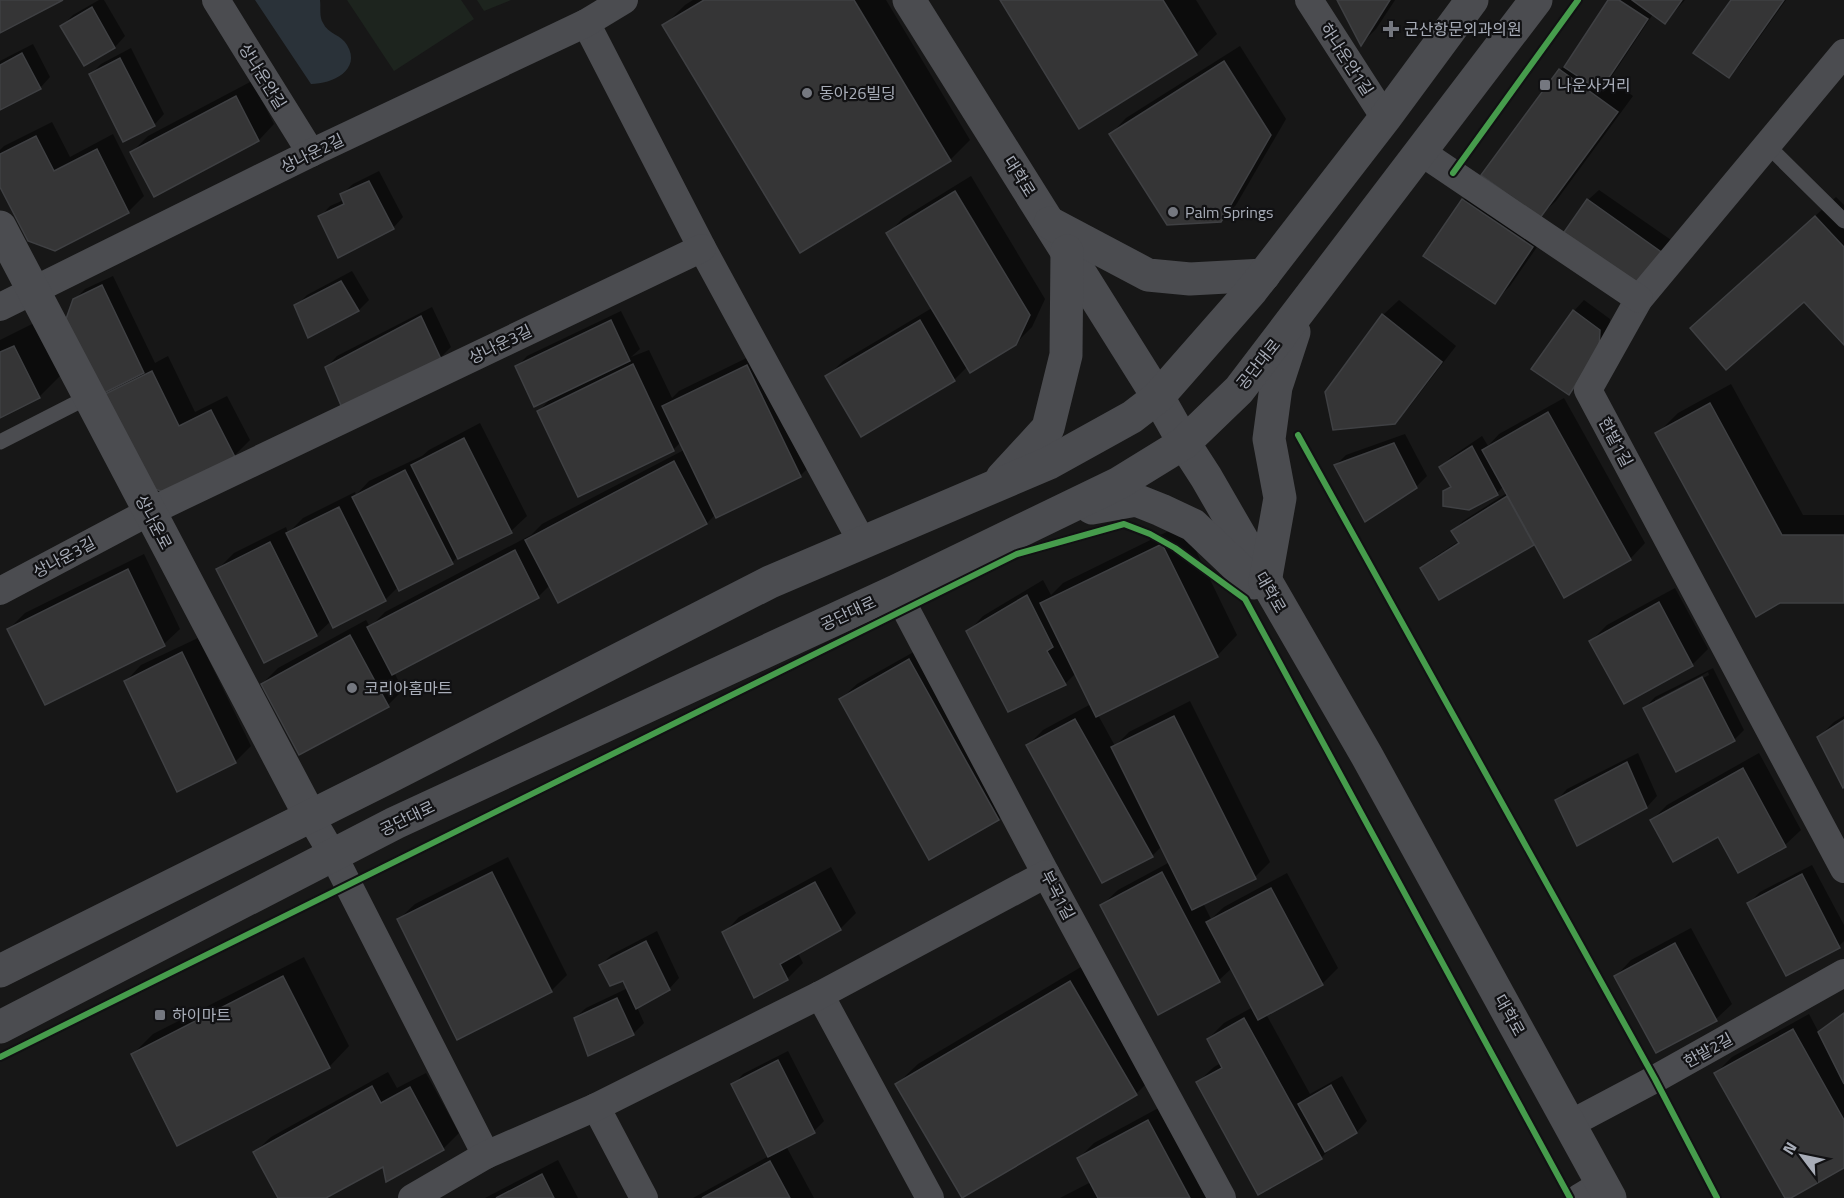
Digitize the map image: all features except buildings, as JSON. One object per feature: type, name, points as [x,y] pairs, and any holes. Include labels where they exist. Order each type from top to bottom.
[{"type":"street","name":"상나운안길","points":[[216,0],[311,153]]},
{"type":"street","name":"상나운2길","points":[[0,307],[311,153],[586,23],[624,0]]},
{"type":"street","name":"대학로","points":[[909,0],[1158,397],[1367,756],[1570,1124],[1597,1193]]},
{"type":"street","name":"하나운안1길","points":[[1308,0],[1385,118]]},
{"type":"street","points":[[0,971],[770,582],[1049,464],[1132,417],[1158,397],[1264,275],[1472,0]]},
{"type":"street","name":"공단대로","points":[[0,1028],[395,823],[896,591],[1119,483],[1184,443],[1239,390],[1536,0]]},
{"type":"street","points":[[586,23],[702,248],[862,542]]},
{"type":"street","name":"한밭1길","points":[[1844,53],[1639,299],[1588,390],[1844,869]]},
{"type":"street","points":[[1421,152],[1639,299]]},
{"type":"street","points":[[1049,223],[1148,275],[1190,279],[1264,275]]},
{"type":"street","name":"상나운로","points":[[0,227],[310,816]]},
{"type":"street","name":"상나운3길","points":[[0,591],[149,512],[702,248]]},
{"type":"street","points":[[994,486],[1048,428],[1066,355],[1067,251]]},
{"type":"street","points":[[1273,595],[1280,498],[1269,439],[1276,387],[1305,305]]},
{"type":"street","points":[[1054,514],[1136,500],[1193,525],[1273,595]]},
{"type":"street","name":"부곡1길","points":[[896,591],[1222,1198]]},
{"type":"street","points":[[310,816],[333,855],[486,1155]]},
{"type":"street","points":[[412,1198],[486,1155],[596,1107],[820,995],[1046,874]]},
{"type":"street","name":"한밭2길","points":[[1570,1124],[1844,973]]},
{"type":"street","points":[[820,995],[930,1198]]},
{"type":"street","points":[[596,1107],[644,1198]]},
{"type":"lane","points":[[1767,145],[1844,221]]},
{"type":"lane","points":[[0,442],[88,397]]},
{"type":"shaded area","points":[[255,0],[320,0],[322,21],[325,27],[345,42],[351,54],[348,68],[336,78],[311,84]]},
{"type":"shaded area","points":[[347,0],[461,0],[474,19],[394,71]]},
{"type":"shaded area","points":[[477,0],[511,0],[484,11]]},
{"type":"cycle path","points":[[1453,173],[1578,0]]},
{"type":"cycle path","points":[[1298,435],[1655,1079],[1717,1198]]},
{"type":"cycle path","points":[[0,1057],[1017,554],[1124,524],[1150,534],[1175,548],[1245,599],[1570,1198]]},
{"type":"place","name":"군산항문외과의원","points":[[1391,29]]},
{"type":"place","name":"나운사거리","points":[[1545,85]]},
{"type":"place","name":"동아26빌딩","points":[[807,93]]},
{"type":"place","name":"Palm Springs","points":[[1173,212]]},
{"type":"place","name":"코리아홈마트","points":[[352,688]]},
{"type":"place","name":"하이마트","points":[[160,1015]]}]
